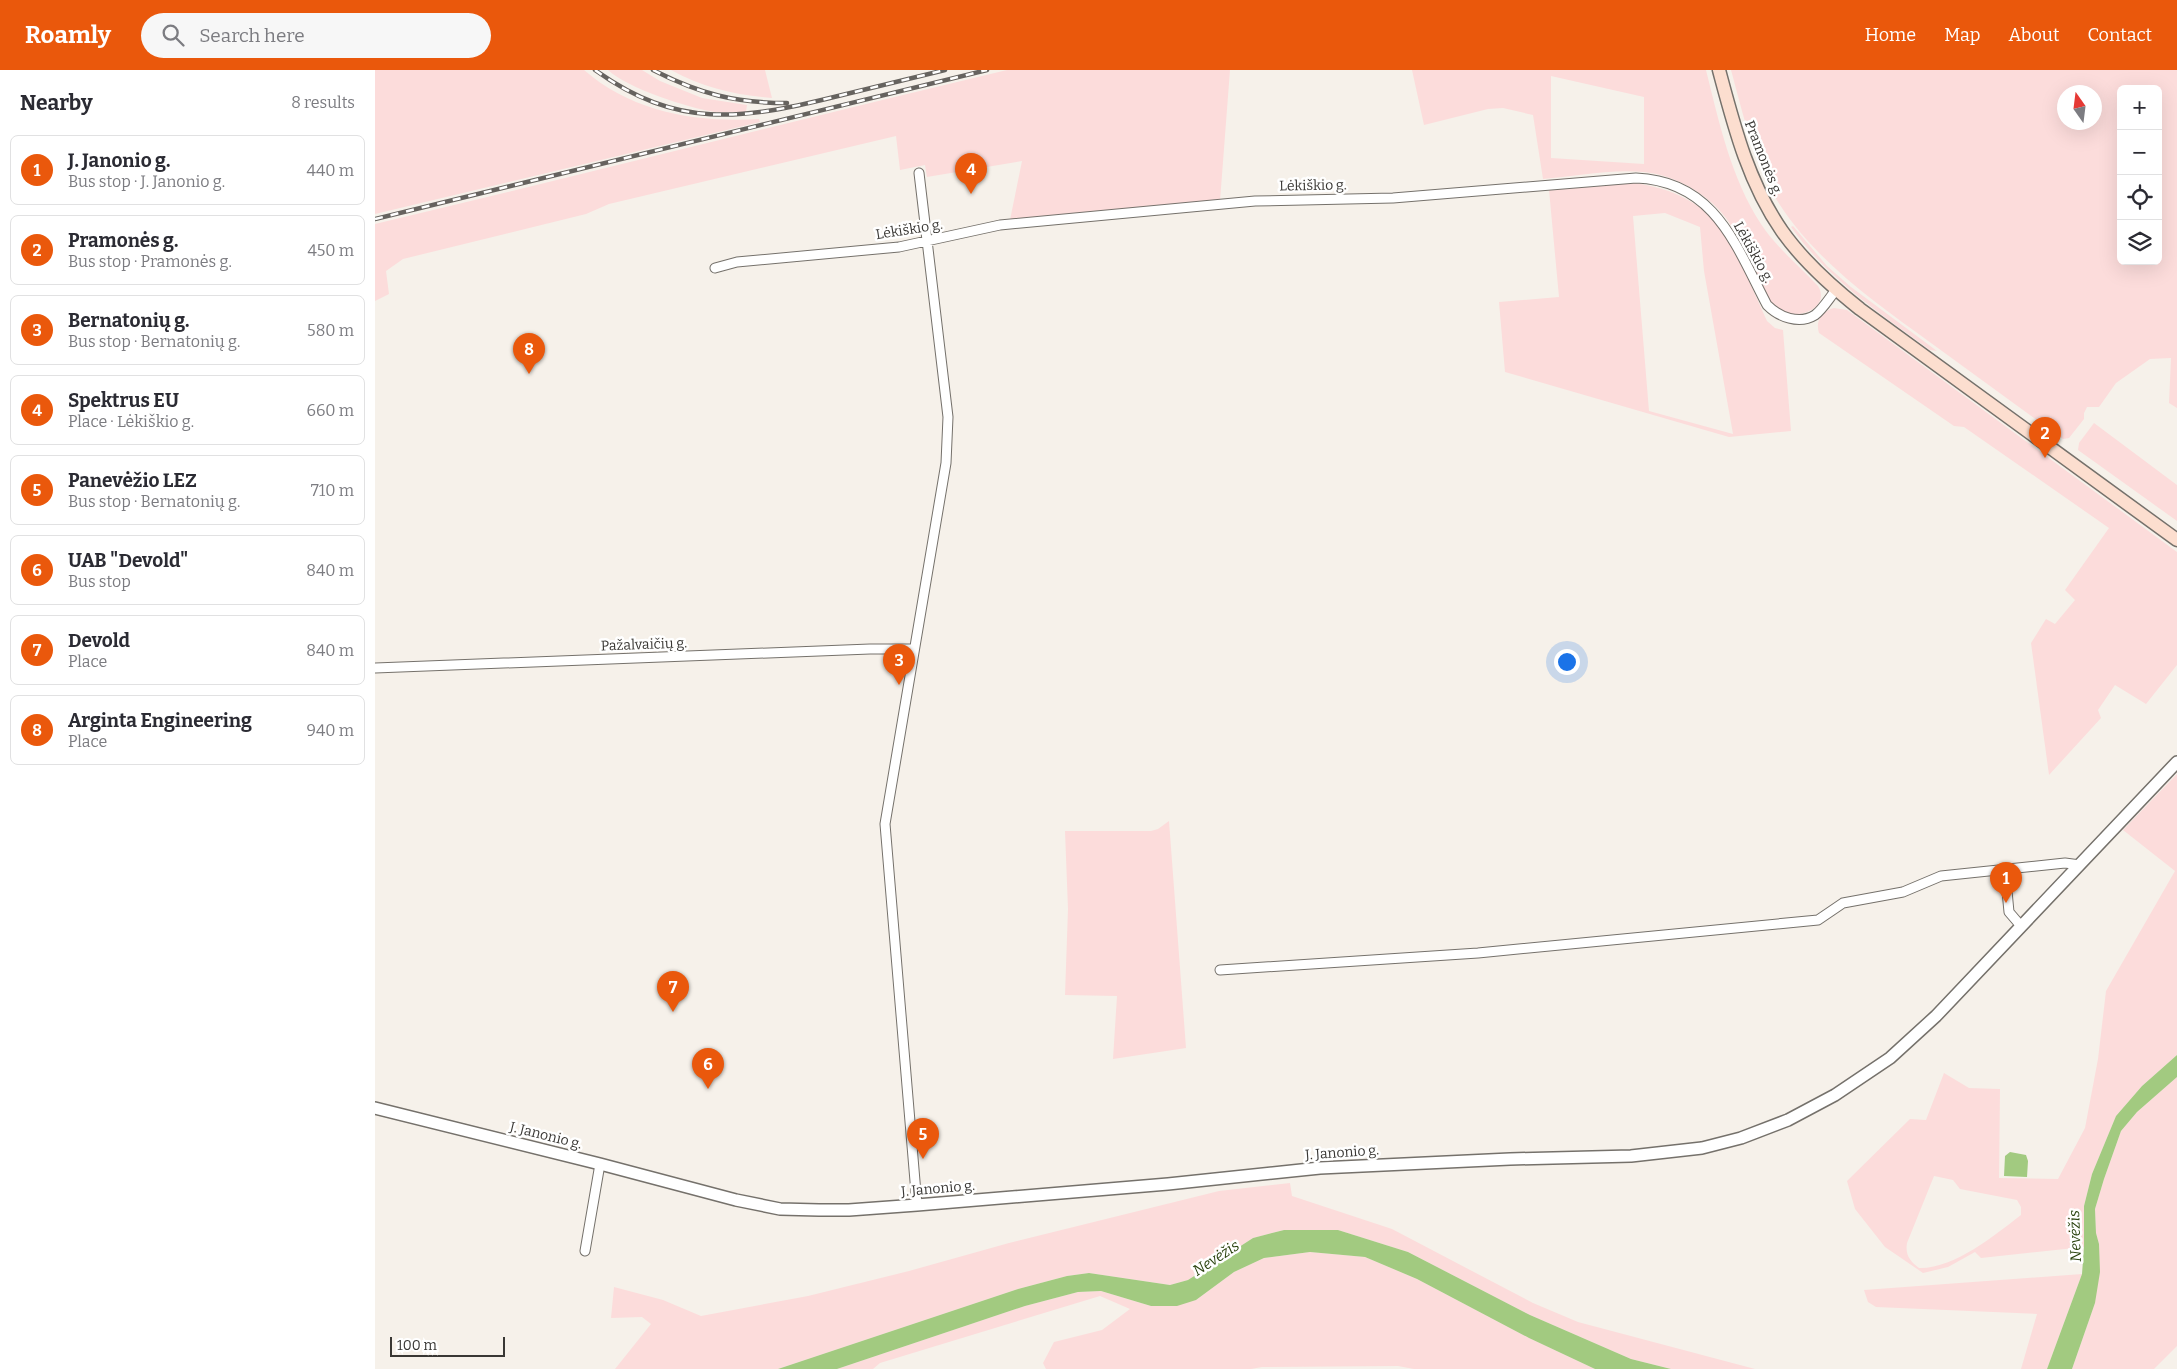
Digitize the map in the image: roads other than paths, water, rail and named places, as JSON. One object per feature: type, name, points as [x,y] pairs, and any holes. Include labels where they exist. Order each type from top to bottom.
[{"type":"main road","name":"Pramonės g.","points":[[1719,70],[1741,146],[1763,200],[1794,247],[1836,290],[2177,540]]},
{"type":"street","points":[[917,1205],[885,824],[948,441],[948,417],[919,173]]},
{"type":"street","name":"Lėkiškio g.","points":[[715,268],[737,262],[899,247],[1000,225],[1255,201],[1393,198],[1550,184],[1651,178],[1692,195],[1715,213],[1725,225],[1767,305],[1776,313],[1789,319],[1815,315],[1836,290]]},
{"type":"street","name":"Pažalvaičių g.","points":[[375,668],[854,650],[914,650]]},
{"type":"street","name":"J. Janonio g.","points":[[375,1108],[735,1200],[780,1209],[849,1210],[917,1205],[1168,1184],[1320,1168],[1657,1154],[1724,1143],[1758,1132],[1835,1096],[1884,1063],[1936,1016],[2177,762]]},
{"type":"street","points":[[1220,970],[1478,954],[1818,920],[1843,903],[1903,892],[1941,876],[2065,863],[2079,865]]},
{"type":"street","points":[[2005,870],[2009,912],[2021,926]]},
{"type":"street","points":[[585,1251],[600,1164]]},
{"type":"railway","points":[[595,70],[625,89],[654,102],[682,111],[710,114],[769,111],[945,70]]},
{"type":"railway","points":[[653,70],[686,85],[718,96],[768,103],[787,103]]},
{"type":"railway","points":[[375,219],[987,70]]},
{"type":"place","name":"Spektrus EU","points":[[971,194]]},
{"type":"place","name":"Arginta Engineering","points":[[529,374]]},
{"type":"place","name":"Pramonės g.","points":[[2045,458]]},
{"type":"place","name":"Bernatonių g.","points":[[899,685]]},
{"type":"place","name":"J. Janonio g.","points":[[2006,903]]},
{"type":"place","name":"Devold","points":[[673,1012]]},
{"type":"place","name":"UAB \"Devold\"","points":[[708,1089]]},
{"type":"place","name":"Panevėžio LEZ","points":[[923,1159]]},
{"type":"water label","name":"Nevėžis","points":[[2075,1236]]},
{"type":"water label","name":"Nevėžis","points":[[1216,1258]]}]
